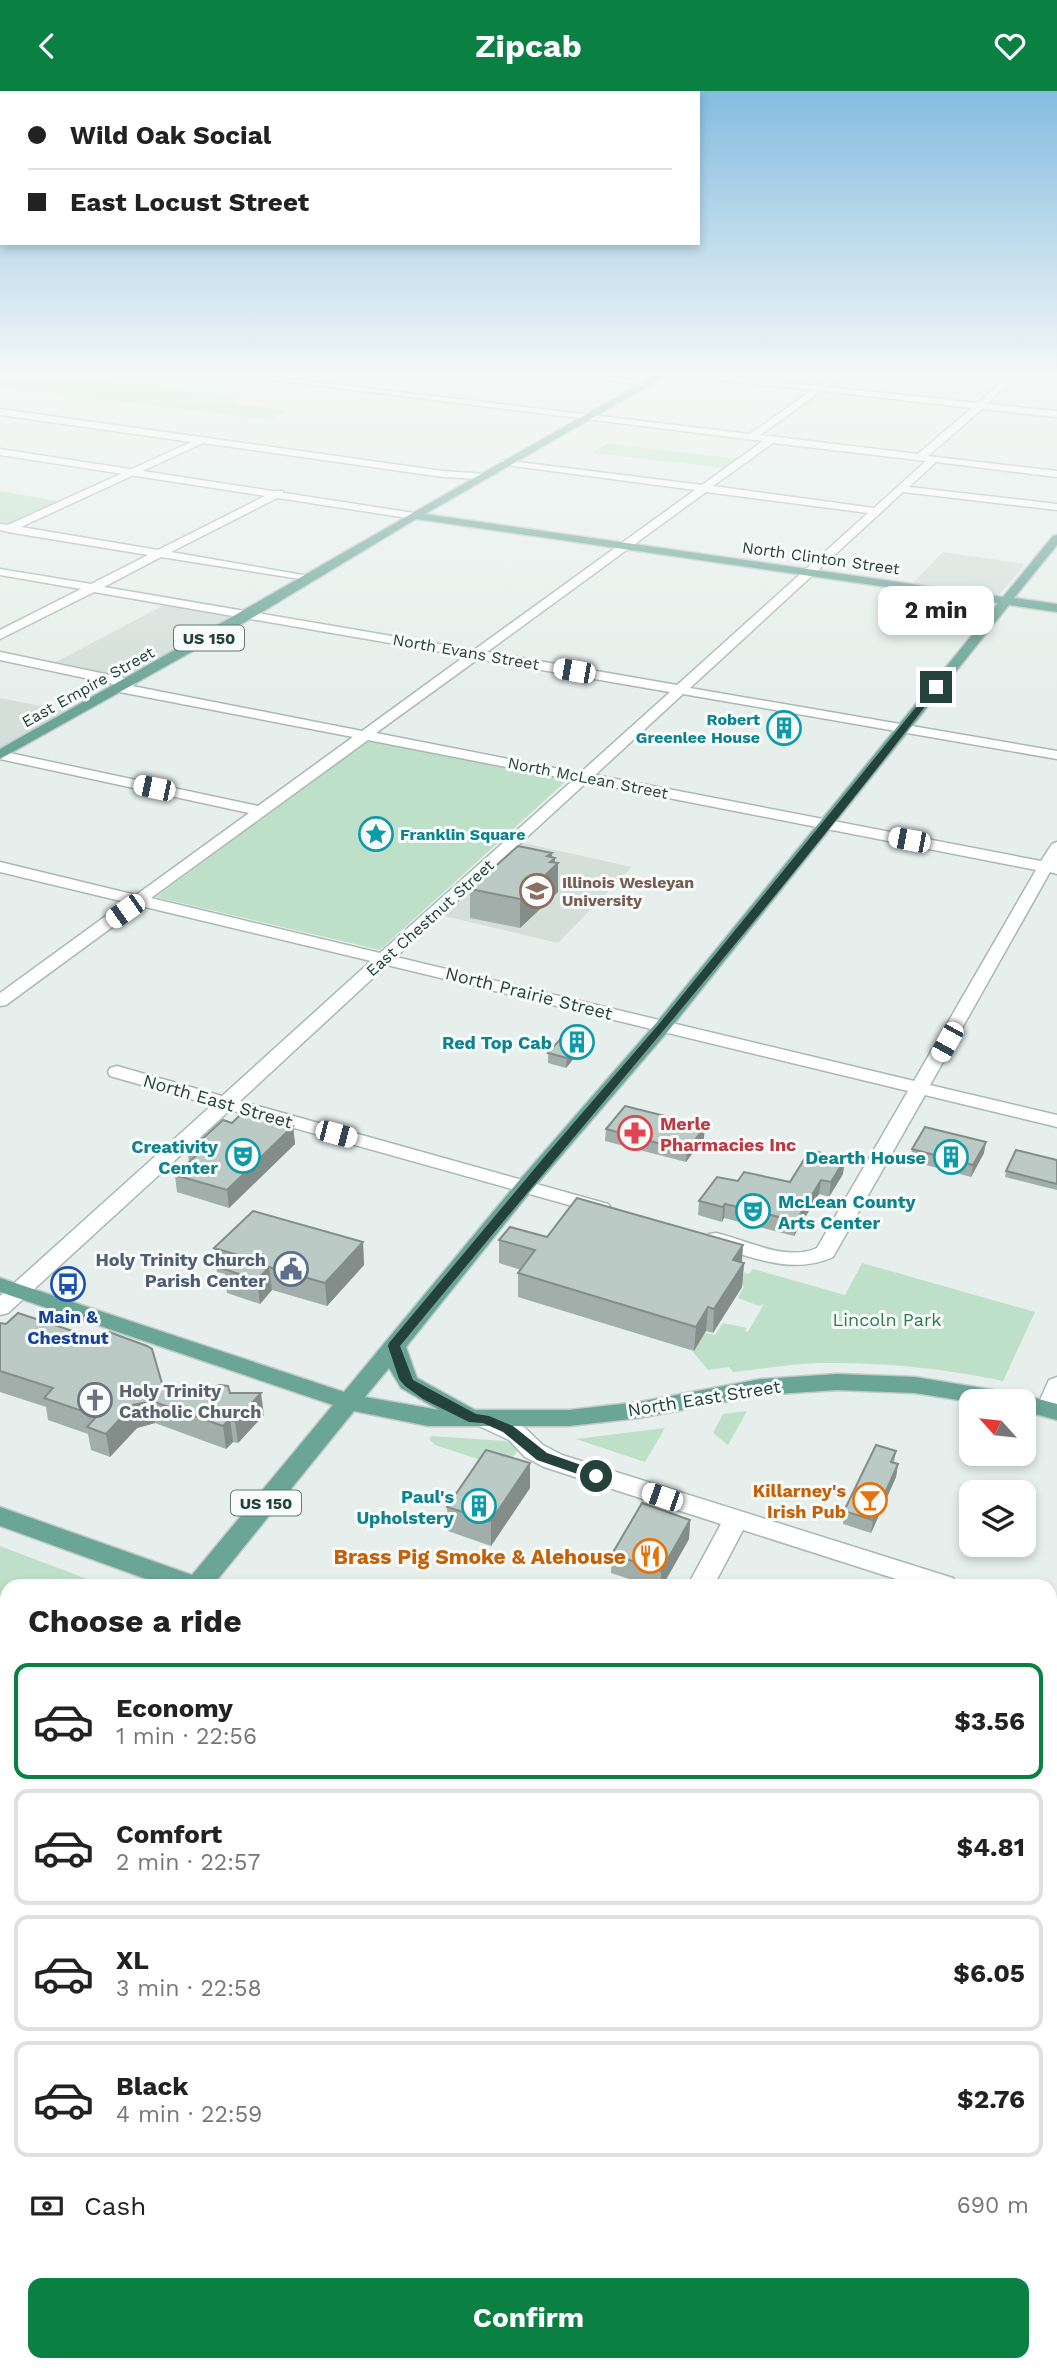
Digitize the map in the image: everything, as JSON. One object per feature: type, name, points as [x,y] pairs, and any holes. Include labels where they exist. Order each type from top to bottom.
[{"type":"main road","name":"East Empire Street","points":[[0,755],[248,615],[475,480]]},
{"type":"main road","name":"North Clinton Street","points":[[414,516],[1057,608]]},
{"type":"main road","points":[[1007,601],[1057,538]]},
{"type":"main road","name":"US 150","points":[[204,1579],[524,1187],[663,1026],[753,911],[827,824],[1007,601]]},
{"type":"main road","name":"North East Street","points":[[9,1288],[348,1402],[416,1416],[479,1419],[569,1418],[639,1410],[761,1387],[837,1381],[915,1385],[959,1392]]},
{"type":"main road","points":[[394,1346],[402,1373],[409,1383],[479,1419]]},
{"type":"main road","points":[[0,1516],[173,1579]]},
{"type":"street","points":[[3,530],[115,480]]},
{"type":"street","points":[[150,480],[274,496]]},
{"type":"street","points":[[187,480],[396,516],[414,516]]},
{"type":"street","points":[[646,480],[876,511]]},
{"type":"street","points":[[0,1001],[715,480]]},
{"type":"street","name":"East Chestnut Street","points":[[0,1308],[9,1288],[227,1104],[909,480]]},
{"type":"street","points":[[901,489],[1057,507]]},
{"type":"street","points":[[0,635],[274,496]]},
{"type":"street","points":[[3,530],[309,579]]},
{"type":"street","name":"North Evans Street","points":[[0,572],[1057,755]]},
{"type":"street","name":"North McLean Street","points":[[0,656],[124,685],[365,735],[1051,868]]},
{"type":"street","points":[[0,755],[261,811]]},
{"type":"street","points":[[695,1233],[773,1255],[805,1260],[818,1257],[831,1244],[920,1087],[1051,868],[1057,847]]},
{"type":"street","name":"North Prairie Street","points":[[0,867],[1057,1121]]},
{"type":"street","name":"North East Street","points":[[117,1072],[615,1212]]},
{"type":"street","points":[[1052,1411],[1057,1385]]},
{"type":"street","points":[[479,1419],[517,1434],[534,1451],[552,1461],[924,1579]]},
{"type":"street","points":[[704,1579],[736,1521]]},
{"type":"shaded area","points":[[943,552],[1025,564],[1000,594],[995,595],[913,583]]},
{"type":"shaded area","points":[[166,604],[235,617],[127,677],[54,663]]},
{"type":"shaded area","points":[[0,698],[72,712],[0,751]]},
{"type":"shaded area","name":"Illinois Wesleyan University","points":[[519,842],[632,867],[558,943],[440,915]]},
{"type":"green space","points":[[0,491],[62,502],[5,527],[0,526]]},
{"type":"green space","points":[[369,740],[567,780],[380,950],[156,897]]},
{"type":"green space","name":"Lincoln Park","points":[[862,1263],[1035,1312],[1003,1381],[935,1369],[843,1363],[733,1372],[729,1367],[708,1370],[692,1351],[705,1333],[715,1335],[723,1323],[747,1328],[745,1331],[748,1332],[764,1304],[759,1306],[738,1298],[744,1286],[735,1282],[742,1272],[749,1274],[753,1269],[845,1295]]},
{"type":"green space","points":[[747,1411],[728,1445],[713,1433],[723,1414]]},
{"type":"green space","points":[[665,1428],[645,1462],[576,1439]]},
{"type":"green space","points":[[431,1436],[505,1441],[514,1444],[517,1451],[505,1468],[435,1445],[429,1439]]},
{"type":"green space","points":[[0,1546],[87,1579],[0,1579]]},
{"type":"building","points":[[518,846],[552,853],[547,856],[555,858],[550,862],[558,863],[520,899],[470,889]]},
{"type":"building","points":[[571,1027],[588,1031],[567,1058],[548,1053]]},
{"type":"building","points":[[625,1106],[705,1126],[687,1151],[606,1129]]},
{"type":"building","points":[[243,1112],[293,1126],[227,1190],[175,1175],[197,1155],[188,1152],[223,1120],[232,1123]]},
{"type":"building","points":[[925,1127],[986,1142],[973,1165],[912,1149]]},
{"type":"building","points":[[810,1150],[845,1159],[831,1182],[821,1180],[796,1221],[725,1204],[723,1207],[699,1201],[717,1177],[738,1181],[744,1172],[790,1182]]},
{"type":"building","points":[[1016,1150],[1057,1160],[1057,1184],[1006,1171]]},
{"type":"building","points":[[577,1198],[743,1245],[733,1260],[744,1263],[714,1309],[708,1307],[696,1327],[518,1273],[535,1250],[499,1240],[510,1227],[547,1237]]},
{"type":"building","points":[[253,1211],[363,1242],[325,1283],[269,1267],[257,1280],[224,1269],[238,1255],[214,1248]]},
{"type":"building","points":[[18,1313],[100,1340],[109,1332],[147,1346],[152,1349],[163,1387],[188,1395],[198,1384],[211,1388],[228,1386],[230,1393],[261,1393],[235,1421],[230,1419],[223,1426],[152,1401],[133,1405],[106,1434],[87,1427],[97,1416],[44,1398],[53,1388],[0,1371],[0,1323],[6,1324]]},
{"type":"building","name":"Killarney's Irish Pub","points":[[876,1445],[896,1451],[891,1462],[898,1464],[873,1520],[844,1511]]},
{"type":"building","points":[[486,1450],[530,1463],[491,1521],[447,1507]]},
{"type":"building","points":[[642,1503],[690,1520],[661,1571],[612,1554]]},
{"type":"place","name":"Robert Greenlee House","points":[[784,728]]},
{"type":"place","name":"Franklin Square","points":[[376,834]]},
{"type":"place","name":"Illinois Wesleyan University","points":[[537,891]]},
{"type":"place","name":"Red Top Cab","points":[[577,1042]]},
{"type":"place","name":"Merle Pharmacies Inc","points":[[635,1133]]},
{"type":"place","name":"Creativity Center","points":[[243,1156]]},
{"type":"place","name":"Dearth House","points":[[951,1157]]},
{"type":"place","name":"McLean County Arts Center","points":[[753,1211]]},
{"type":"place","name":"Holy Trinity Church Parish Center","points":[[291,1269]]},
{"type":"place","name":"Main & Chestnut","points":[[68,1284]]},
{"type":"place","name":"Holy Trinity Catholic Church","points":[[95,1400]]},
{"type":"place","name":"Killarney's Irish Pub","points":[[870,1500]]},
{"type":"place","name":"Paul's Upholstery","points":[[479,1506]]},
{"type":"place","name":"Brass Pig Smoke & Alehouse","points":[[650,1556]]},
{"type":"route","points":[[596,1476],[552,1461],[534,1451],[523,1438],[508,1429],[485,1419],[474,1419],[428,1396],[409,1383],[404,1376],[394,1346],[596,1101],[663,1026],[936,687]]}]
